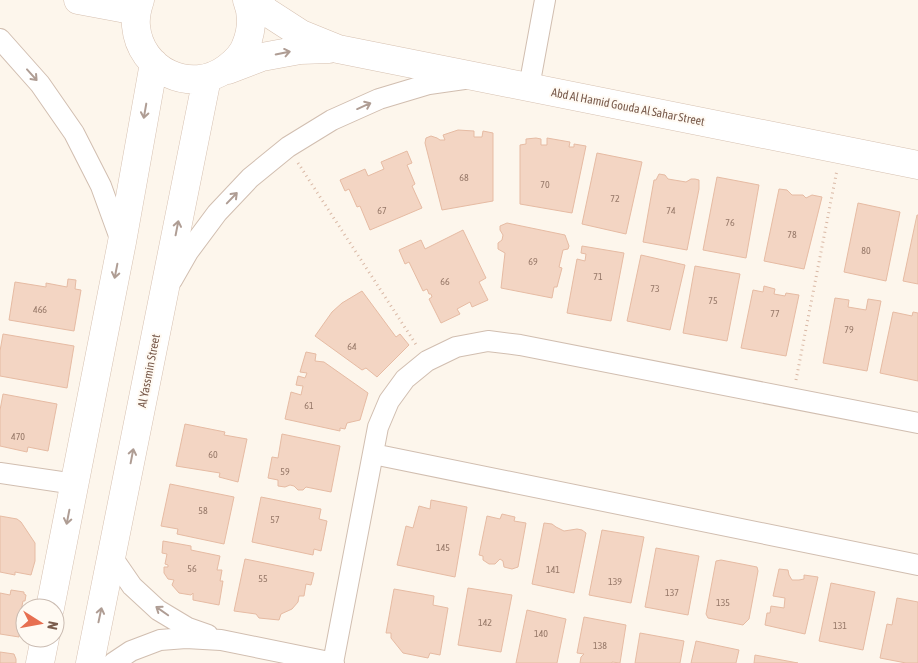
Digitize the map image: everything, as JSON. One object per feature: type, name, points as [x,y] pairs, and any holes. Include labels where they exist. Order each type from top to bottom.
[{"type":"street","points":[[52,598],[122,242],[154,63],[144,52],[139,40],[136,26],[138,6],[78,0]]},
{"type":"street","points":[[214,76],[234,63],[244,50],[250,35],[252,18],[248,0]]},
{"type":"street","name":"Abd Al Hamid Gouda Al Sahar Street","points":[[254,0],[267,12],[301,34],[338,49],[918,165]]},
{"type":"street","points":[[529,87],[546,0]]},
{"type":"street","points":[[0,39],[40,84],[74,133],[101,186],[122,242]]},
{"type":"street","name":"Abd Al Hamid Gouda Al Sahar Street","points":[[154,63],[165,72],[179,78],[193,80],[214,76],[262,57],[300,50],[338,49]]},
{"type":"street","name":"Al Yassmin Street","points":[[90,663],[164,295],[214,76]]},
{"type":"street","points":[[164,295],[188,252],[217,213],[250,178],[288,148],[332,120],[379,99],[429,84],[476,77]]},
{"type":"street","points":[[114,663],[130,651],[160,640],[186,638],[221,640],[334,663],[378,427],[389,401],[405,379],[427,361],[456,347],[488,341],[520,345],[918,423]]},
{"type":"street","points":[[373,454],[918,565]]},
{"type":"street","points":[[0,473],[74,484]]},
{"type":"street","points":[[112,557],[132,586],[158,610],[188,628],[221,640]]},
{"type":"street","points":[[40,663],[42,648]]},
{"type":"path","points":[[288,148],[427,361]]},
{"type":"path","points":[[793,398],[841,150]]},
{"type":"building","points":[[458,130],[474,131],[474,137],[482,137],[483,131],[493,133],[493,201],[442,210],[425,143],[426,138],[431,136],[445,140],[443,135]]},
{"type":"building","points":[[547,138],[570,142],[569,147],[574,147],[574,144],[586,146],[572,213],[520,204],[520,145],[526,144],[526,139],[541,139],[541,145],[547,145]]},
{"type":"building","points":[[407,151],[412,163],[407,165],[415,184],[412,186],[422,208],[370,230],[360,206],[357,207],[349,189],[345,191],[340,180],[365,169],[368,176],[384,169],[381,162]]},
{"type":"building","points":[[597,153],[642,162],[626,234],[582,224]]},
{"type":"building","points":[[659,174],[665,175],[668,179],[686,182],[691,179],[699,180],[699,189],[687,250],[643,242],[654,180],[656,180]]},
{"type":"building","points":[[717,177],[759,185],[746,258],[703,250]]},
{"type":"building","points":[[779,189],[787,190],[792,195],[803,195],[806,198],[812,195],[822,197],[804,269],[764,261]]},
{"type":"building","points":[[858,203],[900,212],[886,281],[844,272]]},
{"type":"building","points":[[918,215],[918,284],[903,281]]},
{"type":"building","points":[[507,223],[565,235],[569,246],[568,249],[563,250],[559,267],[562,268],[557,287],[554,287],[552,298],[501,288],[505,253],[498,249],[498,243],[502,240],[503,235],[500,226]]},
{"type":"building","points":[[463,230],[486,278],[479,282],[488,300],[472,307],[470,302],[457,309],[460,314],[441,323],[429,299],[432,297],[431,294],[429,294],[427,289],[423,291],[409,262],[405,264],[399,250],[421,240],[425,249]]},
{"type":"building","points":[[582,246],[624,253],[611,321],[567,313],[577,259],[585,261],[586,254],[581,253]]},
{"type":"building","points":[[641,255],[685,265],[670,330],[627,321]]},
{"type":"building","points":[[695,266],[740,274],[727,341],[683,333]]},
{"type":"building","points":[[68,279],[76,280],[75,289],[81,290],[74,331],[9,320],[15,282],[46,287],[46,283],[67,287]]},
{"type":"building","points":[[764,286],[775,289],[774,294],[785,296],[786,293],[799,295],[786,356],[741,348],[753,290],[763,292]]},
{"type":"building","points":[[362,291],[396,337],[400,334],[409,345],[377,377],[366,368],[362,370],[315,336],[332,312],[342,303]]},
{"type":"building","points":[[835,298],[849,300],[848,307],[866,310],[868,299],[881,301],[867,371],[823,363]]},
{"type":"building","points":[[893,312],[912,316],[913,312],[918,313],[918,381],[880,373]]},
{"type":"building","points":[[3,334],[74,346],[67,388],[0,376],[0,351]]},
{"type":"building","points":[[306,352],[316,354],[315,361],[324,362],[368,393],[360,420],[347,423],[345,429],[340,428],[340,431],[285,419],[291,392],[301,395],[303,386],[296,385],[298,376],[305,378],[307,373],[300,372]]},
{"type":"building","points":[[3,394],[57,404],[48,451],[28,447],[27,452],[0,446],[0,410]]},
{"type":"building","points":[[185,424],[225,432],[224,435],[247,439],[238,482],[219,477],[220,473],[176,466]]},
{"type":"building","points":[[282,434],[340,446],[331,492],[306,487],[303,490],[298,490],[290,485],[285,487],[278,486],[278,480],[268,478],[272,457],[278,458]]},
{"type":"building","points":[[170,484],[234,497],[224,544],[177,534],[178,529],[161,526]]},
{"type":"building","points":[[261,497],[321,509],[319,519],[327,521],[321,551],[314,549],[313,555],[252,542]]},
{"type":"building","points":[[431,500],[467,507],[455,577],[397,565],[406,526],[413,528],[419,506],[430,509]]},
{"type":"building","points":[[502,514],[515,517],[514,521],[526,523],[518,567],[512,569],[504,567],[503,561],[500,559],[495,564],[489,564],[483,560],[483,556],[479,555],[487,516],[500,519]]},
{"type":"building","points":[[0,516],[17,519],[21,522],[35,543],[35,561],[31,575],[15,572],[15,575],[0,572]]},
{"type":"building","points":[[544,523],[552,524],[564,531],[577,529],[586,533],[574,593],[532,584]]},
{"type":"building","points":[[602,530],[644,537],[631,603],[589,595]]},
{"type":"building","points":[[163,541],[191,546],[191,550],[220,556],[217,570],[222,570],[220,581],[223,581],[219,605],[193,600],[193,593],[191,595],[179,593],[172,585],[174,580],[168,579],[164,573],[164,567],[168,567],[168,565],[165,564],[167,554],[162,553]]},
{"type":"building","points":[[656,548],[699,556],[688,615],[645,607]]},
{"type":"building","points":[[245,559],[314,573],[311,585],[306,584],[304,596],[299,596],[298,602],[292,609],[281,614],[279,620],[259,618],[256,614],[234,611]]},
{"type":"building","points":[[721,560],[757,567],[758,571],[749,619],[743,625],[708,618],[706,614],[716,561]]},
{"type":"building","points":[[779,569],[788,570],[792,580],[804,579],[804,575],[818,577],[805,634],[765,625],[767,613],[770,613],[771,606],[784,608],[785,598],[773,596]]},
{"type":"building","points":[[831,583],[875,592],[863,650],[819,641]]},
{"type":"building","points":[[468,588],[512,595],[501,652],[458,645]]},
{"type":"building","points":[[394,589],[434,596],[433,605],[448,608],[440,655],[430,653],[428,658],[403,653],[391,638],[391,633],[386,633]]},
{"type":"building","points":[[11,590],[24,592],[26,595],[26,598],[15,598],[15,636],[0,634],[0,593],[10,595]]},
{"type":"building","points":[[897,598],[918,602],[918,663],[906,663],[880,658],[887,624],[892,625]]},
{"type":"building","points":[[527,610],[566,619],[557,663],[516,663]]},
{"type":"building","points":[[584,617],[626,625],[620,663],[580,663],[581,657],[584,654],[577,653]]},
{"type":"building","points":[[640,633],[684,641],[680,663],[635,663]]},
{"type":"building","points":[[696,641],[739,650],[736,663],[691,663]]},
{"type":"building","points":[[0,652],[14,654],[16,663],[0,663]]},
{"type":"building","points":[[755,655],[798,663],[754,663]]}]
